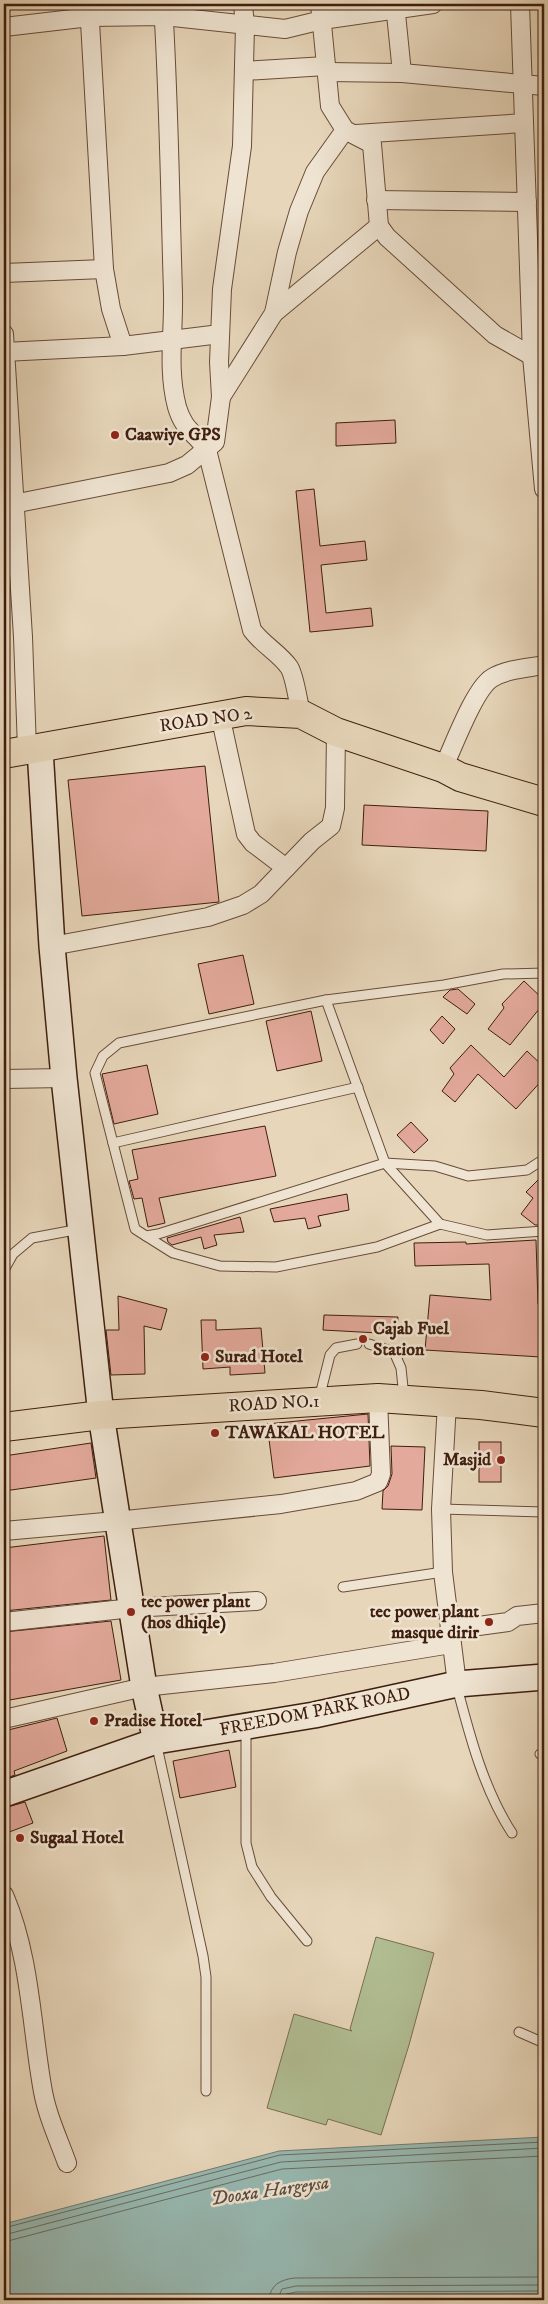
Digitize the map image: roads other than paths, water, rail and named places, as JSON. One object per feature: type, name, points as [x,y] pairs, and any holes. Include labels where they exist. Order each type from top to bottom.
[{"type":"main road","name":"ROAD NO 2","points":[[24,751],[246,711],[301,714],[336,732],[443,768],[460,777],[541,799]]},
{"type":"main road","name":"ROAD NO.1","points":[[4,1427],[101,1415],[391,1399],[544,1413]]},
{"type":"street","points":[[13,504],[169,473],[187,465],[207,450],[216,439],[221,397],[220,334],[225,255],[242,146],[245,26],[243,4]]},
{"type":"street","points":[[4,27],[90,11],[163,10],[245,26],[285,29],[321,12],[433,4]]},
{"type":"street","points":[[520,4],[527,202],[537,270],[532,356],[544,489]]},
{"type":"street","points":[[395,7],[402,73]]},
{"type":"street","points":[[163,10],[173,296],[171,369],[177,407],[185,427],[202,442],[207,450],[252,630],[263,644],[275,652],[290,668],[301,714]]},
{"type":"street","points":[[90,11],[104,269],[111,309],[123,346]]},
{"type":"street","points":[[321,12],[330,106],[351,132],[372,144],[379,226],[387,237],[495,335],[532,356]]},
{"type":"street","points":[[244,70],[326,69],[402,73],[544,86]]},
{"type":"street","points":[[274,313],[287,252],[299,211],[315,172],[351,132],[524,123]]},
{"type":"street","points":[[376,200],[527,202]]},
{"type":"street","points":[[221,397],[274,313],[379,226]]},
{"type":"street","points":[[4,273],[104,269]]},
{"type":"street","points":[[4,334],[13,504],[23,637],[24,751],[52,946],[64,1078],[101,1415],[116,1521],[144,1687],[156,1741]]},
{"type":"street","points":[[4,352],[123,346],[220,334]]},
{"type":"street","points":[[443,768],[478,692],[491,679],[506,672],[544,665]]},
{"type":"street","points":[[220,715],[246,834],[253,843],[286,868]]},
{"type":"street","points":[[52,946],[208,918],[243,905],[261,894],[312,841],[332,826],[335,808],[336,732]]},
{"type":"street","points":[[4,1079],[64,1078]]},
{"type":"street","points":[[4,1530],[282,1504],[356,1491],[378,1482],[381,1474],[391,1399]]},
{"type":"street","points":[[447,1403],[441,1509],[444,1572],[456,1684]]},
{"type":"street","points":[[4,1622],[132,1608],[257,1601]]},
{"type":"street","points":[[4,1719],[144,1687],[274,1673],[450,1637],[508,1622],[517,1616],[544,1613]]},
{"type":"street","name":"FREEDOM PARK ROAD","points":[[4,1794],[156,1741],[314,1715],[456,1684],[544,1677]]},
{"type":"street","points":[[4,1894],[20,1937],[32,2007],[42,2087],[67,2163]]},
{"type":"lane","points":[[544,974],[502,974],[444,985],[326,1000],[119,1043],[103,1056],[95,1074],[135,1229],[173,1252],[220,1266],[276,1267],[377,1247],[440,1224],[487,1235],[544,1231]]},
{"type":"lane","points":[[326,1000],[385,1163],[440,1224]]},
{"type":"lane","points":[[113,1143],[358,1087]]},
{"type":"lane","points":[[146,1236],[158,1234],[385,1163],[435,1166],[468,1176],[527,1170],[544,1159]]},
{"type":"lane","points":[[4,1270],[13,1254],[32,1238],[81,1229]]},
{"type":"lane","points":[[318,1402],[330,1355],[336,1348],[357,1344]]},
{"type":"lane","points":[[369,1344],[394,1352],[401,1368],[391,1399]]},
{"type":"lane","points":[[441,1509],[544,1512]]},
{"type":"lane","points":[[343,1587],[444,1572]]},
{"type":"lane","points":[[456,1684],[490,1792],[501,1816],[512,1833]]},
{"type":"lane","points":[[246,1726],[246,1843],[252,1866],[271,1897],[307,1941]]},
{"type":"lane","points":[[156,1741],[206,1977],[206,2091]]},
{"type":"lane","points":[[519,2032],[544,2043]]},
{"type":"water","name":"Dooxa Hargeysa","points":[[544,2137],[544,2296],[296,2297],[266,2300],[4,2300],[4,2224],[279,2151]]},
{"type":"place","name":"Caawiye GPS","points":[[115,435]]},
{"type":"place","name":"Cajab Fuel Station","points":[[363,1339]]},
{"type":"place","name":"Surad Hotel","points":[[205,1357]]},
{"type":"place","name":"TAWAKAL HOTEL","points":[[215,1433]]},
{"type":"place","name":"Masjid","points":[[501,1460]]},
{"type":"place","name":"tec power plant (hos dhiqle)","points":[[131,1612]]},
{"type":"place","name":"tec power plant masque dirir","points":[[489,1622]]},
{"type":"place","name":"Pradise Hotel","points":[[94,1721]]},
{"type":"place","name":"Sugaal Hotel","points":[[20,1838]]}]
